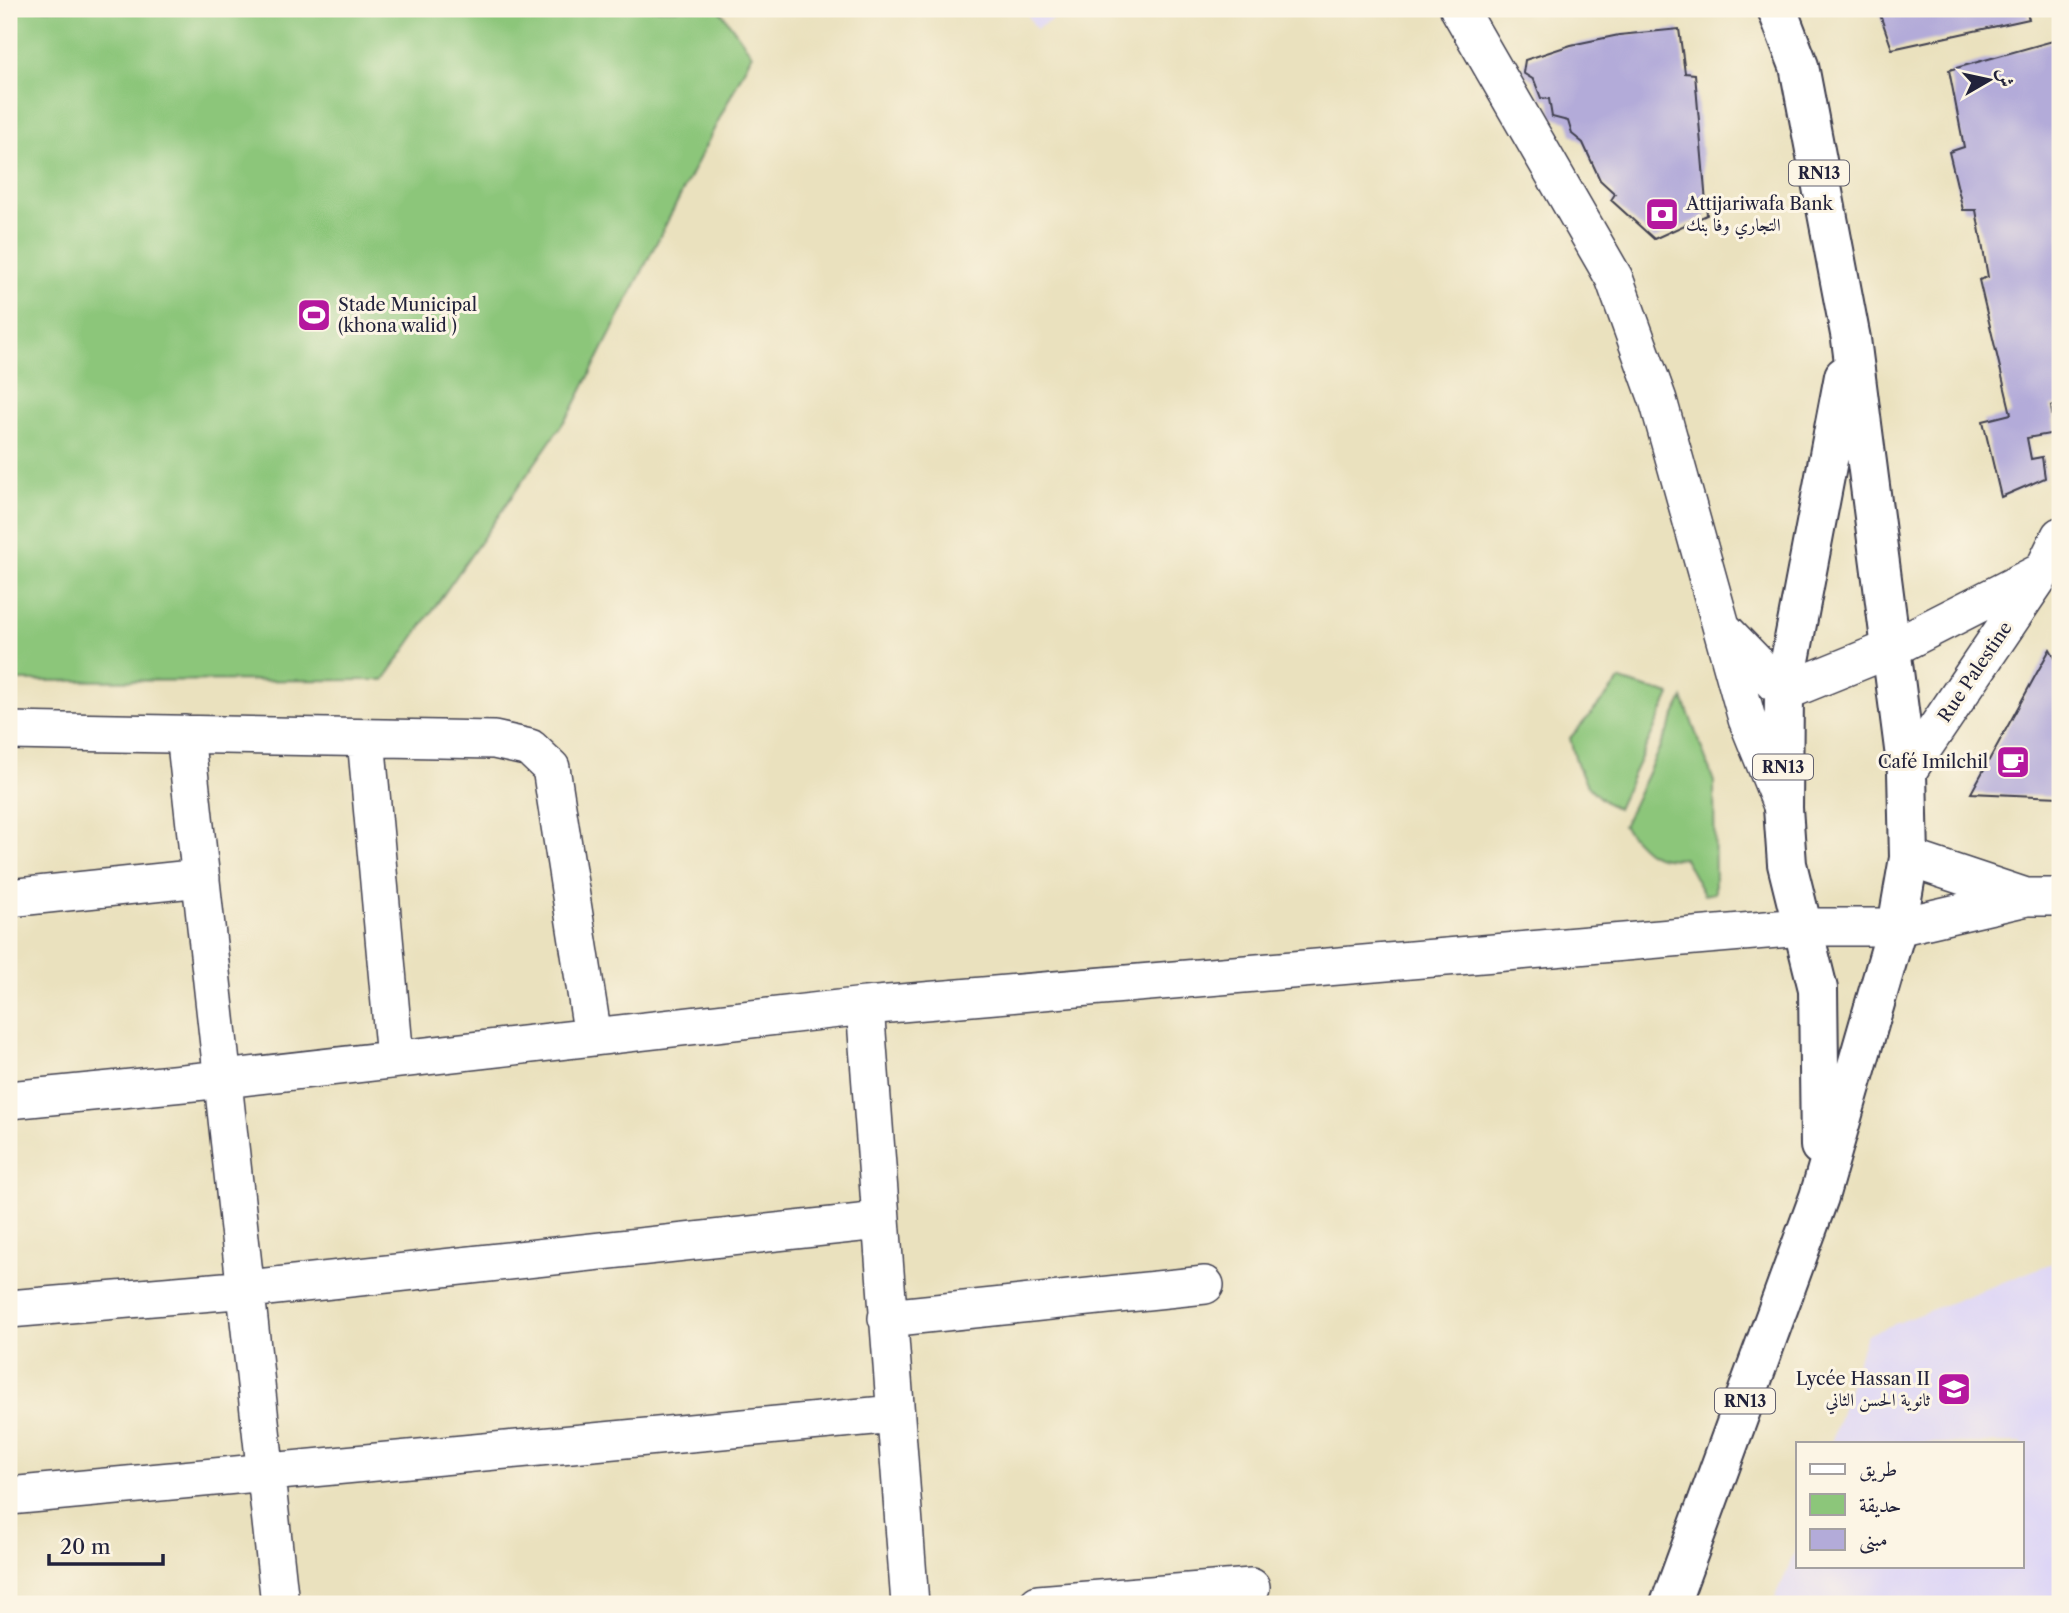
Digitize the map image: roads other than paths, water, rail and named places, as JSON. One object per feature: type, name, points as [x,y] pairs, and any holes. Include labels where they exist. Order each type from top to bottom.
[{"type":"main road","name":"RN13","points":[[1670,1604],[1819,1197],[1897,927],[1909,858],[1907,772],[1851,339],[1799,66],[1777,9]]},
{"type":"main road","name":"RN13","points":[[1819,1197],[1818,989],[1787,864],[1783,808],[1784,692],[1851,339]]},
{"type":"street","points":[[1459,9],[1614,278],[1658,400],[1747,719],[1783,808]]},
{"type":"street","name":"Rue Palestine","points":[[1907,772],[2043,571],[2060,536]]},
{"type":"street","name":"Rue Palestine","points":[[1784,692],[1890,649],[2043,571]]},
{"type":"street","points":[[1723,629],[1784,692]]},
{"type":"street","points":[[9,732],[494,740],[530,748],[551,768],[593,1037]]},
{"type":"street","points":[[185,734],[248,1289],[280,1604]]},
{"type":"street","points":[[366,738],[395,1059]]},
{"type":"street","points":[[1909,858],[2043,897]]},
{"type":"street","points":[[9,898],[201,878]]},
{"type":"street","points":[[9,1100],[224,1079],[864,1006],[1802,927],[1897,927],[2043,897]]},
{"type":"street","points":[[864,1006],[910,1604]]},
{"type":"street","points":[[9,1309],[248,1289],[879,1221]]},
{"type":"street","points":[[887,1318],[1205,1284]]},
{"type":"street","points":[[9,1496],[895,1414]]},
{"type":"street","points":[[1038,1604],[1251,1587]]},
{"type":"place","name":"Attijariwafa Bank التجاري وفا بنك","points":[[1662,214]]},
{"type":"place","name":"Stade Municipal (khona walid )","points":[[314,315]]},
{"type":"place","name":"Café Imilchil","points":[[2013,762]]},
{"type":"place","name":"Lycée Hassan II ثانوية الحسن الثاني","points":[[1954,1389]]}]
